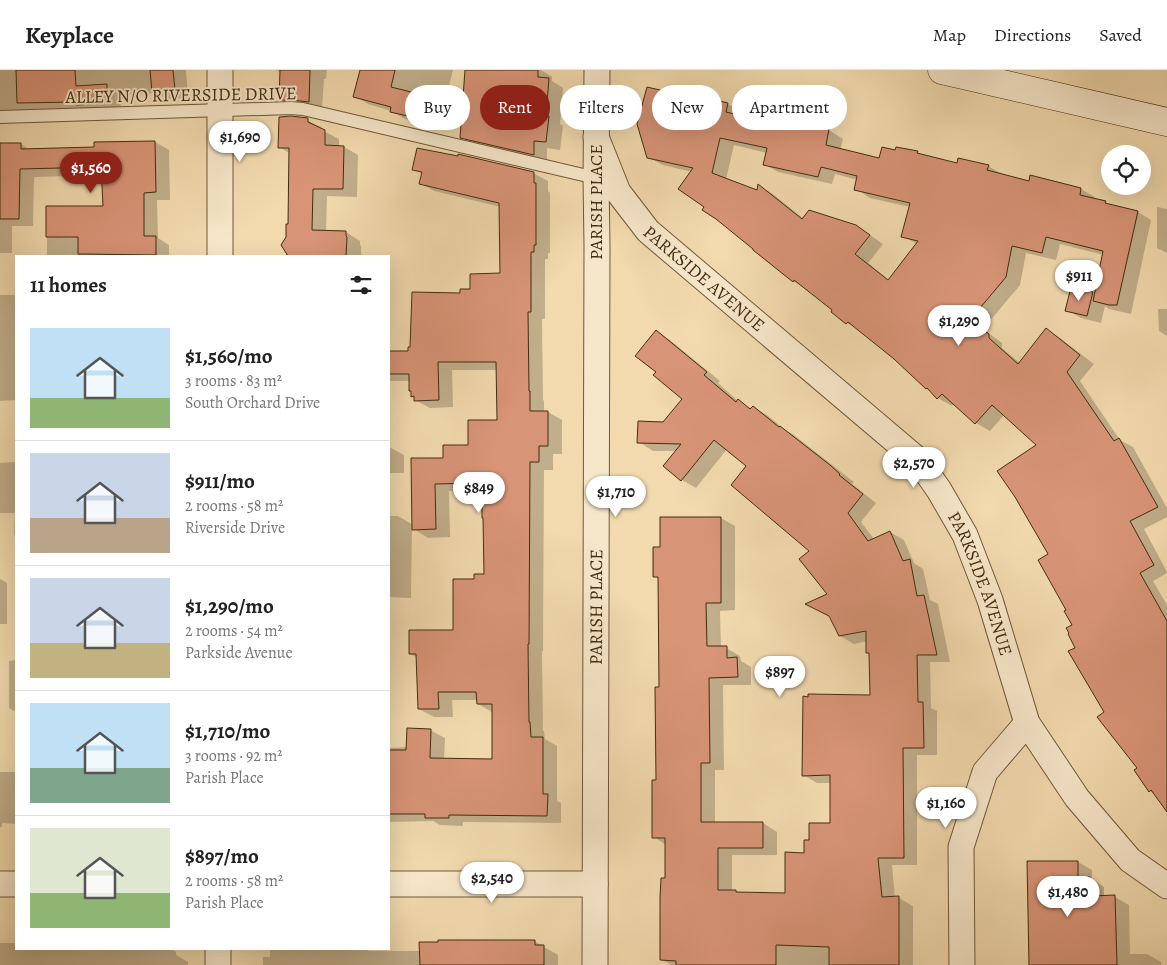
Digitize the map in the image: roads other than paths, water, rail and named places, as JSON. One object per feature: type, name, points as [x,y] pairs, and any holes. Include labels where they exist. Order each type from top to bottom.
[{"type":"main road","points":[[942,70],[1167,122]]},
{"type":"street","points":[[220,70],[220,255]]},
{"type":"street","name":"PARISH PLACE","points":[[595,965],[597,70]]},
{"type":"street","name":"PARKSIDE AVENUE","points":[[596,137],[618,192],[648,231],[918,460],[939,490],[965,535],[990,600],[1026,723],[1077,798],[1130,860],[1167,886]]},
{"type":"street","points":[[962,965],[961,848],[985,772],[1026,723]]},
{"type":"street","points":[[0,884],[15,884]]},
{"type":"street","points":[[390,884],[595,884]]},
{"type":"street","points":[[218,950],[218,965]]},
{"type":"lane","name":"ALLEY N/O RIVERSIDE DRIVE","points":[[0,117],[303,109],[596,178]]}]
